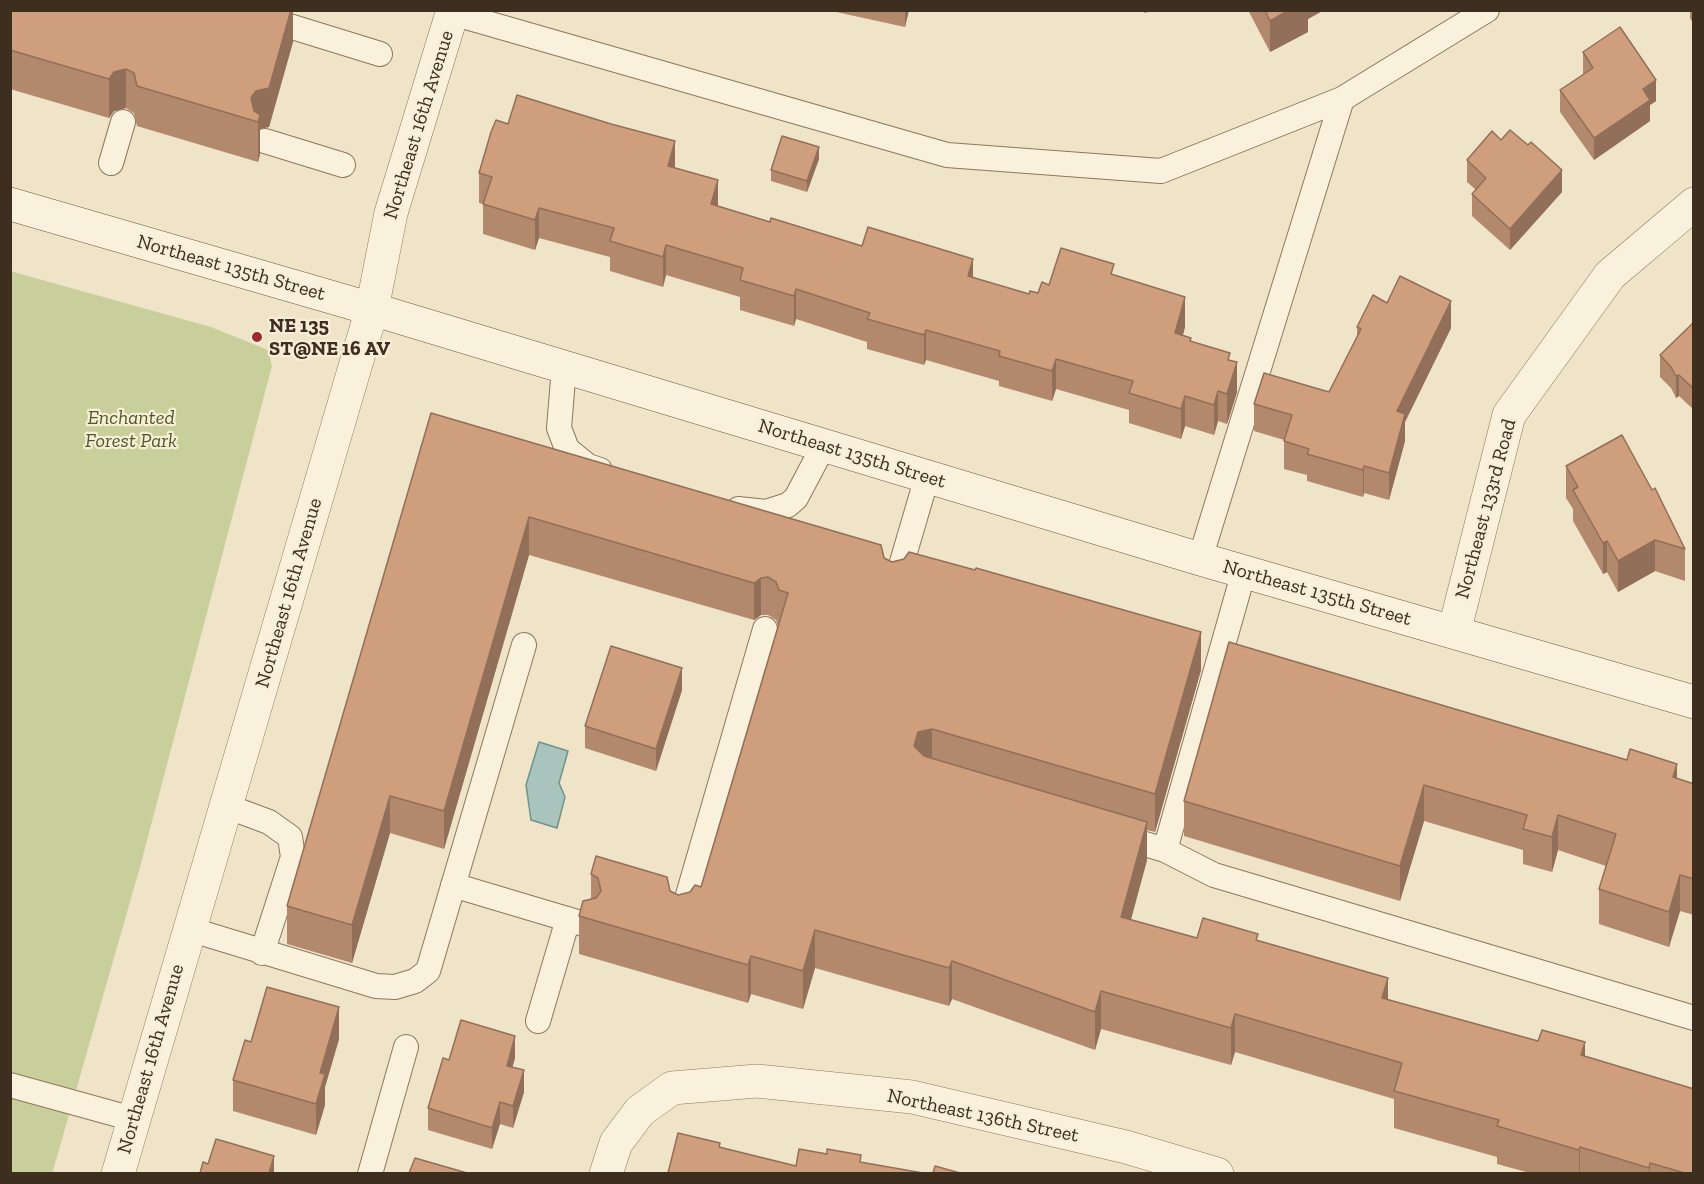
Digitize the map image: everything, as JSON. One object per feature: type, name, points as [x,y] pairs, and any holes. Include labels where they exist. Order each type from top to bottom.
[{"type":"street","name":"Northeast 16th Avenue","points":[[118,1173],[372,309],[391,213],[452,12]]},
{"type":"street","name":"Northeast 135th Street","points":[[10,204],[372,309],[1200,559],[1694,702]]},
{"type":"street","name":"Northeast 133rd Road","points":[[1454,632],[1509,415],[1610,275],[1694,204]]},
{"type":"street","name":"Northeast 136th Street","points":[[606,1173],[616,1143],[640,1111],[672,1088],[757,1081],[912,1097],[1126,1147],[1217,1173]]},
{"type":"lane","points":[[452,12],[947,155],[1161,171],[1342,99],[1487,10]]},
{"type":"lane","points":[[273,20],[380,54]]},
{"type":"lane","points":[[1200,559],[1342,99]]},
{"type":"lane","points":[[111,164],[123,122]]},
{"type":"lane","points":[[264,141],[343,165]]},
{"type":"lane","points":[[564,367],[559,428],[567,449],[588,466],[620,475]]},
{"type":"lane","points":[[718,503],[750,512],[766,512],[788,506],[796,498],[824,445]]},
{"type":"lane","points":[[895,586],[927,477]]},
{"type":"lane","points":[[1165,850],[1244,572]]},
{"type":"lane","points":[[681,919],[765,629]]},
{"type":"lane","points":[[189,929],[376,986],[395,987],[415,981],[428,971],[524,645]]},
{"type":"lane","points":[[226,806],[269,822],[290,837],[293,857],[262,953]]},
{"type":"lane","points":[[1097,830],[1165,850],[1214,875],[1694,1018]]},
{"type":"lane","points":[[453,885],[578,922],[538,1021]]},
{"type":"lane","points":[[370,1173],[406,1047]]},
{"type":"lane","points":[[10,1085],[133,1119]]},
{"type":"green space","name":"Enchanted Forest Park","points":[[10,271],[211,327],[268,350],[272,366],[140,867],[52,1174],[10,1173]]},
{"type":"water","points":[[539,742],[568,751],[559,783],[565,797],[557,828],[531,820],[526,785]]},
{"type":"building","points":[[10,10],[291,10],[269,88],[256,91],[251,98],[254,111],[260,115],[258,122],[137,86],[134,73],[126,69],[114,72],[109,79],[10,50]]},
{"type":"building","points":[[1265,10],[1289,10],[1270,21]]},
{"type":"building","points":[[1620,27],[1656,80],[1643,89],[1650,100],[1594,138],[1560,90],[1593,68],[1583,52]]},
{"type":"building","points":[[517,95],[675,141],[668,166],[718,180],[711,204],[770,222],[771,218],[862,246],[868,227],[973,259],[968,276],[1029,294],[1030,291],[1038,293],[1042,282],[1049,285],[1061,248],[1114,264],[1111,274],[1185,297],[1175,333],[1191,338],[1190,341],[1230,353],[1228,360],[1237,362],[1227,394],[1218,391],[1214,405],[1185,396],[1181,409],[1129,393],[1133,381],[1056,359],[1052,371],[999,356],[1000,351],[926,330],[924,335],[867,319],[870,313],[796,289],[794,296],[740,280],[743,268],[666,245],[663,257],[610,241],[614,228],[539,208],[535,220],[483,204],[492,177],[479,173],[491,132],[496,120],[508,124]]},
{"type":"building","points":[[1510,130],[1528,145],[1531,142],[1562,170],[1510,229],[1472,194],[1486,178],[1467,160],[1492,131],[1501,140]]},
{"type":"building","points":[[782,136],[819,147],[807,181],[771,170]]},
{"type":"building","points":[[1400,276],[1451,301],[1397,411],[1405,414],[1389,473],[1364,466],[1363,470],[1307,454],[1309,449],[1284,441],[1292,415],[1254,404],[1264,373],[1329,392],[1361,329],[1357,327],[1373,295],[1387,303]]},
{"type":"building","points":[[1694,322],[1694,389],[1679,375],[1676,376],[1660,355]]},
{"type":"building","points":[[431,413],[881,545],[884,558],[892,562],[904,559],[909,552],[975,570],[976,568],[1201,632],[1155,794],[932,729],[918,732],[914,746],[924,756],[1147,822],[1121,917],[1197,938],[1203,918],[1258,934],[1256,940],[1388,978],[1382,998],[1538,1041],[1542,1030],[1585,1042],[1581,1055],[1694,1089],[1694,1173],[1685,1173],[1650,1163],[1649,1168],[1580,1147],[1579,1150],[1497,1126],[1499,1120],[1394,1091],[1402,1063],[1235,1014],[1231,1028],[1101,991],[1095,1012],[952,961],[949,968],[815,930],[803,971],[751,956],[748,965],[579,916],[583,901],[596,898],[601,891],[598,878],[591,874],[596,856],[667,877],[670,891],[678,895],[690,892],[695,885],[701,887],[788,593],[779,590],[776,582],[768,577],[761,578],[754,583],[529,517],[444,811],[390,796],[352,925],[287,906]]},
{"type":"building","points":[[1622,435],[1652,490],[1655,488],[1685,549],[1655,540],[1618,561],[1607,541],[1603,543],[1573,490],[1578,487],[1566,466]]},
{"type":"building","points":[[1229,642],[1627,760],[1630,749],[1677,764],[1673,777],[1694,784],[1694,879],[1680,875],[1669,912],[1599,889],[1616,834],[1558,815],[1552,837],[1523,829],[1527,815],[1424,785],[1400,866],[1184,801]]},
{"type":"building","points":[[611,646],[682,668],[656,749],[585,726]]},
{"type":"building","points":[[267,987],[339,1007],[320,1073],[325,1074],[316,1104],[233,1080],[245,1040],[251,1042]]},
{"type":"building","points":[[461,1020],[515,1036],[507,1066],[524,1070],[513,1106],[500,1102],[492,1128],[428,1108],[443,1058],[449,1060]]},
{"type":"building","points":[[678,1133],[720,1143],[719,1147],[796,1166],[799,1149],[827,1154],[827,1149],[861,1155],[860,1162],[923,1173],[668,1173]]},
{"type":"building","points":[[216,1139],[274,1156],[269,1173],[200,1173],[203,1162],[208,1164]]},
{"type":"building","points":[[415,1158],[467,1173],[409,1173]]},
{"type":"building","points":[[935,1166],[960,1173],[933,1173]]},
{"type":"place","name":"NE 135 ST@NE 16 AV","points":[[257,337]]}]
